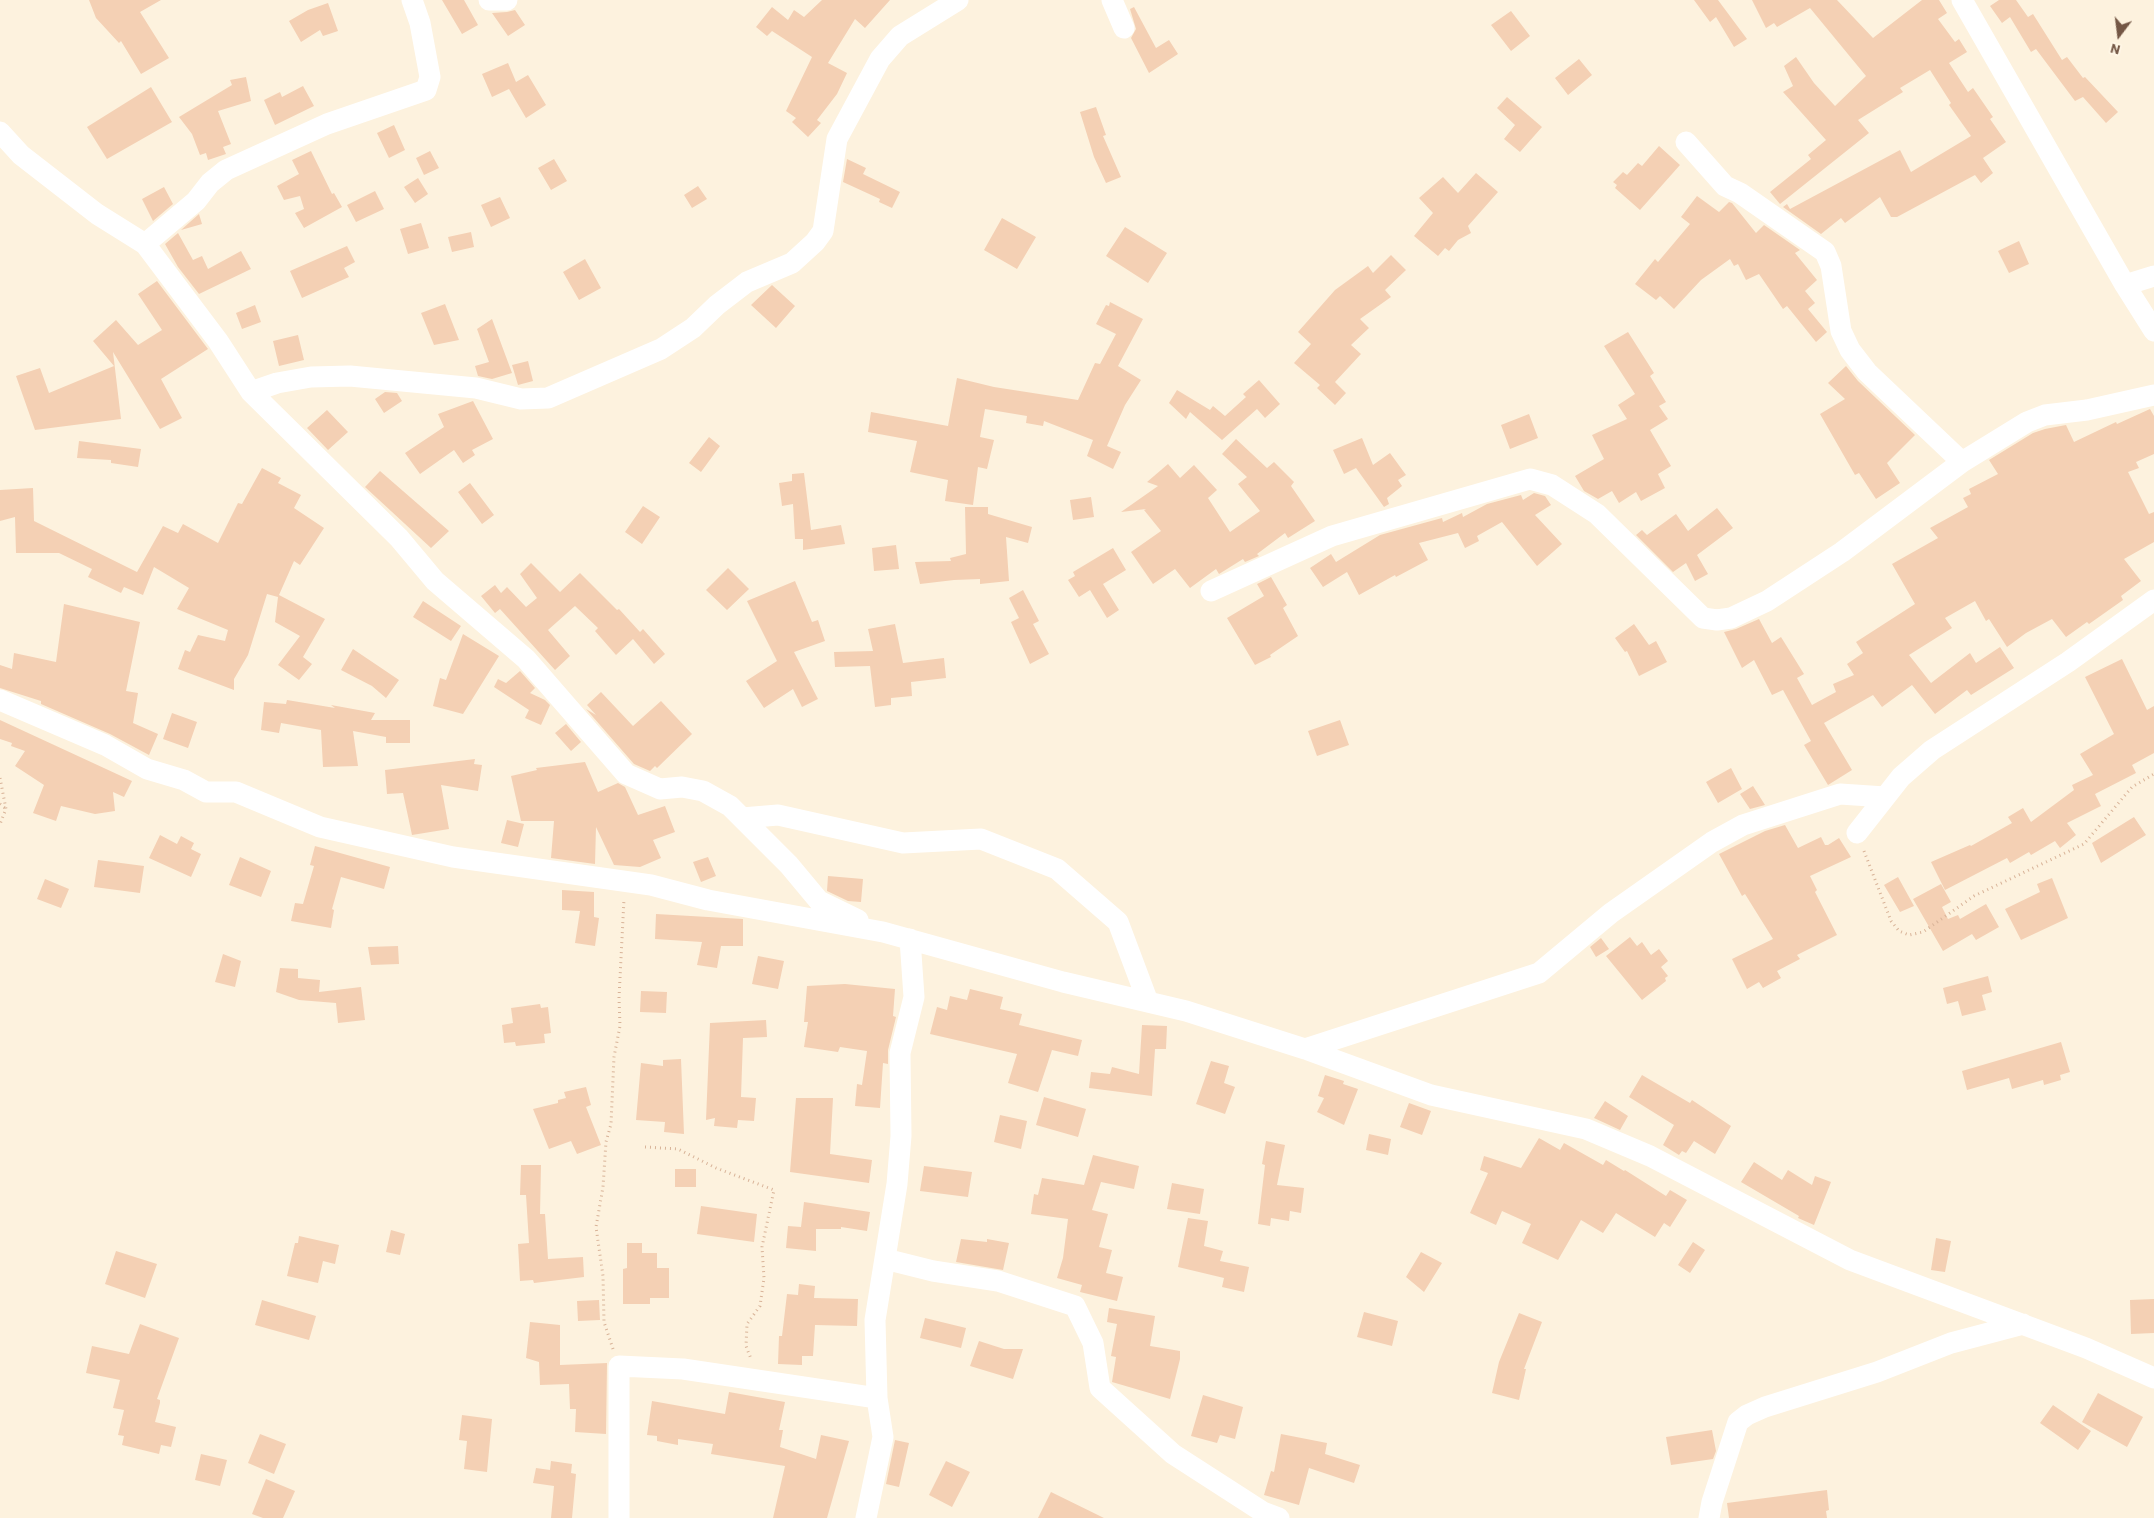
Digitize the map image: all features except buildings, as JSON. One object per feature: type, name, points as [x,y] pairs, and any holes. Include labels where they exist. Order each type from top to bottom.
[{"type":"street","points":[[145,244],[196,201],[210,183],[226,170],[327,124],[426,90],[430,77],[420,23],[412,0]]},
{"type":"street","points":[[489,0],[507,0]]},
{"type":"street","points":[[250,392],[276,383],[312,377],[350,376],[476,388],[521,400],[548,398],[660,349],[693,328],[717,305],[747,282],[792,263],[815,242],[823,231],[837,139],[880,59],[900,36],[958,0]]},
{"type":"street","points":[[1112,0],[1124,28]]},
{"type":"street","points":[[1962,0],[2125,285],[2154,331]]},
{"type":"street","points":[[0,132],[21,155],[97,214],[145,244],[218,341],[250,392],[399,538],[435,581],[526,659],[626,774],[660,789],[682,787],[703,791],[730,806],[789,866],[820,901],[883,932]]},
{"type":"street","points":[[1686,142],[1725,186],[1740,193],[1824,252],[1831,266],[1841,331],[1850,350],[1868,372],[1962,462]]},
{"type":"street","points":[[2125,285],[2154,276]]},
{"type":"street","points":[[1211,591],[1332,536],[1530,479],[1552,485],[1597,514],[1703,618],[1717,620],[1731,618],[1767,601],[1842,552],[1962,462],[2027,422],[2044,416],[2087,410],[2154,395]]},
{"type":"street","points":[[1857,833],[1901,777],[1932,750],[2068,662],[2154,600]]},
{"type":"street","points":[[0,700],[105,745],[147,768],[184,780],[206,792],[236,792],[320,827],[453,857],[666,888],[708,900],[883,932],[1062,982],[1148,1002],[1305,1049],[1431,1095],[1586,1129],[1650,1156],[1850,1260],[2086,1348],[2154,1378]]},
{"type":"street","points":[[1305,1049],[1539,973],[1611,913],[1712,842],[1742,826],[1840,794],[1884,797]]},
{"type":"street","points":[[742,818],[778,815],[903,843],[981,840],[1057,869],[1118,922],[1148,1002]]},
{"type":"street","points":[[866,1518],[883,1437],[877,1398],[875,1320],[894,1209],[901,1136],[900,1053],[914,997],[910,939]]},
{"type":"street","points":[[885,1259],[933,1271],[998,1281],[1075,1306],[1093,1343],[1100,1388],[1173,1454],[1262,1512],[1279,1518]]},
{"type":"street","points":[[1709,1518],[1712,1502],[1738,1422],[1747,1415],[1765,1407],[1877,1372],[1952,1343],[2024,1324]]},
{"type":"street","points":[[619,1518],[619,1366],[683,1369],[877,1398]]},
{"type":"path","points":[[1857,833],[1891,921],[1898,931],[1909,935],[1923,932],[1974,896],[2084,844],[2132,786],[2154,774]]},
{"type":"path","points":[[0,778],[6,809],[0,824]]},
{"type":"path","points":[[0,804],[6,809]]},
{"type":"path","points":[[0,808],[6,809]]},
{"type":"path","points":[[619,1366],[604,1322],[603,1276],[596,1227],[603,1186],[606,1142],[610,1124],[614,1057],[620,1026],[619,998],[625,881]]},
{"type":"path","points":[[645,1147],[678,1149],[716,1168],[774,1190],[762,1247],[764,1278],[760,1306],[747,1324],[746,1346],[757,1379]]}]
